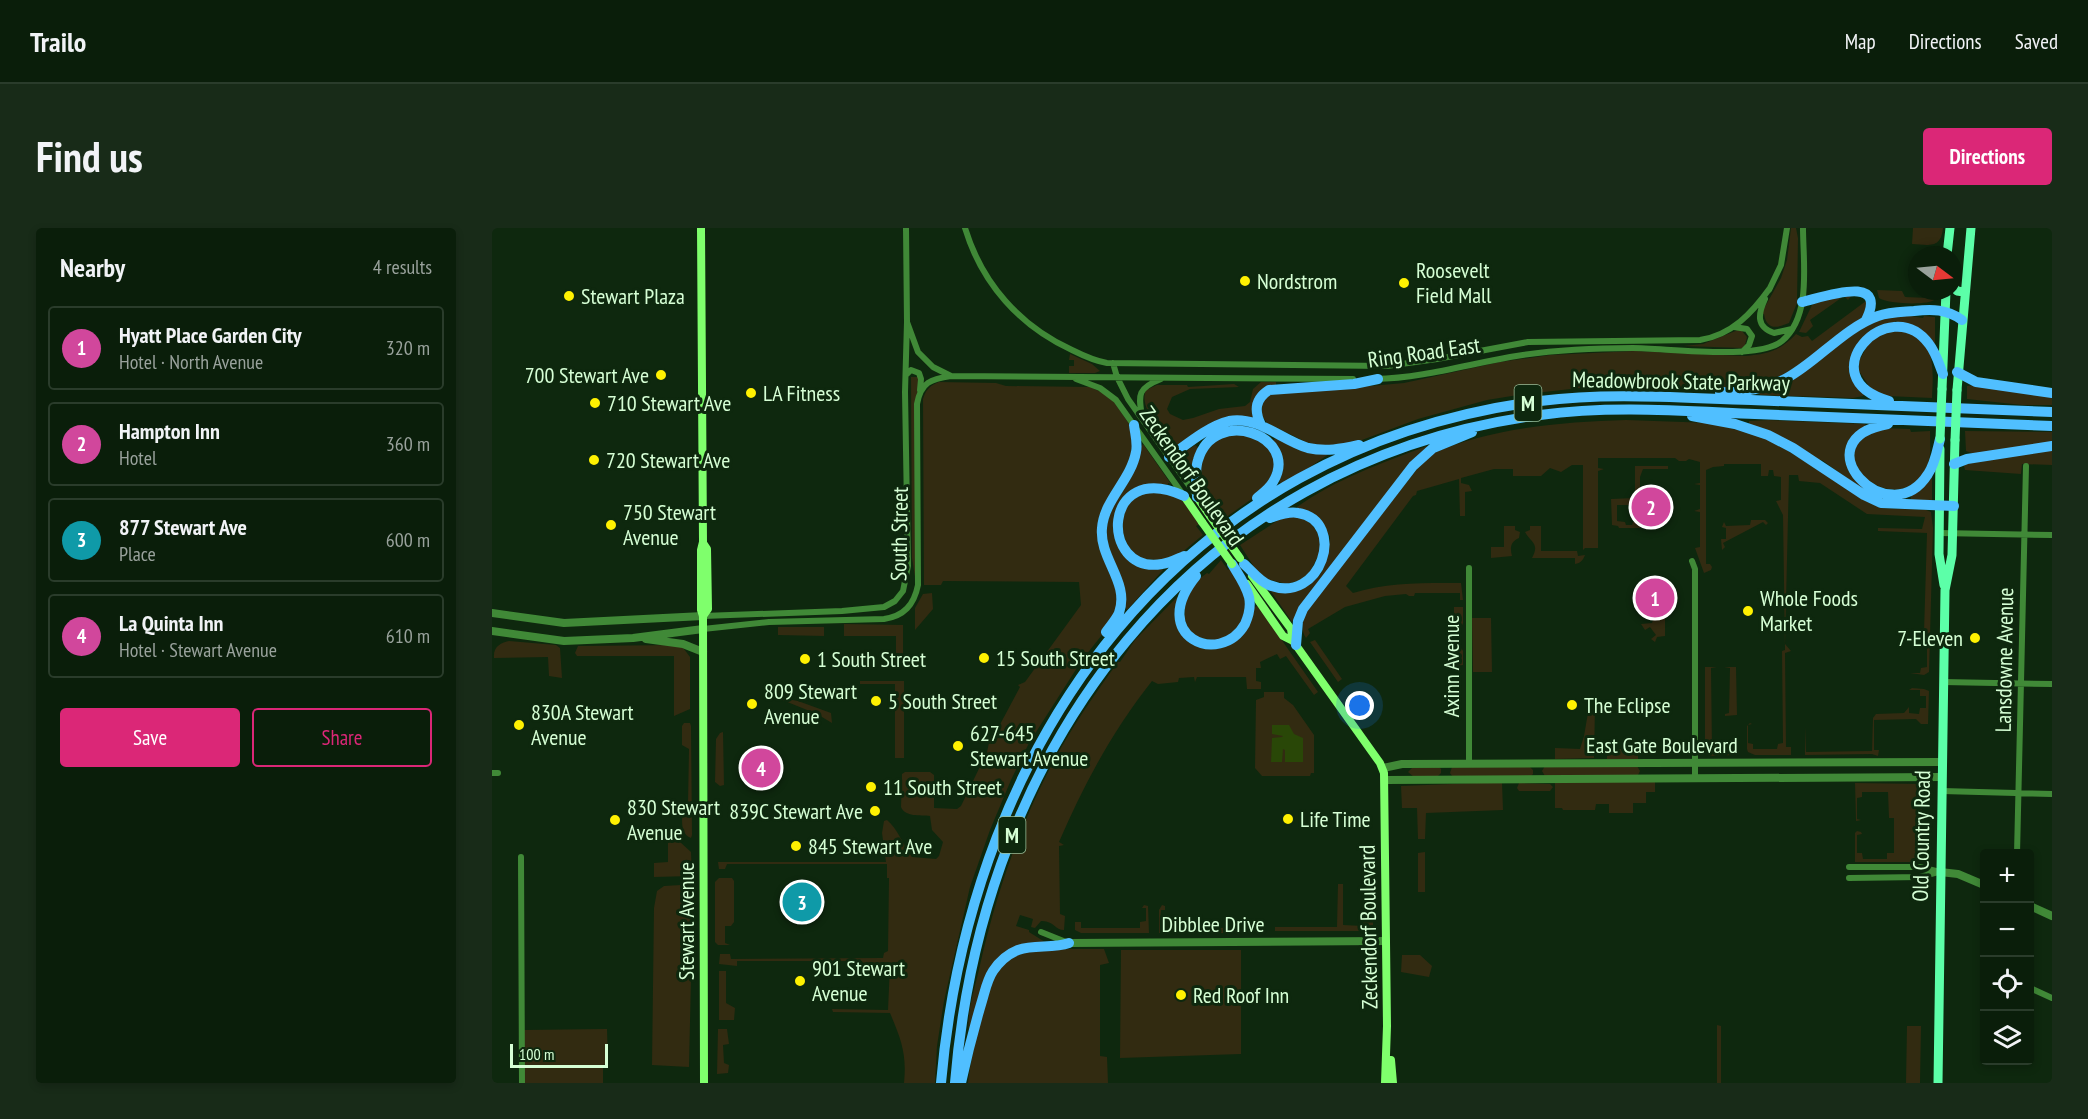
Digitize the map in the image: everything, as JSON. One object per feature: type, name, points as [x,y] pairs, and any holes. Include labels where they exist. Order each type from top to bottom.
[{"type":"highway","points":[[1802,302],[1851,291],[1861,291],[1869,297],[1871,304],[1871,309],[1864,322]]},
{"type":"highway","points":[[1678,397],[1742,391],[1775,383],[1794,374],[1864,322],[1881,315],[1924,310],[1945,311],[1962,320]]},
{"type":"highway","points":[[1907,406],[1874,396],[1859,384],[1854,363],[1858,351],[1866,340],[1888,328],[1913,331],[1922,336],[1930,345],[1943,374]]},
{"type":"highway","points":[[1958,372],[1976,382],[2052,393]]},
{"type":"highway","points":[[1261,426],[1257,415],[1257,405],[1261,396],[1269,390],[1354,384],[1378,379]]},
{"type":"highway","name":"Meadowbrook State Parkway","points":[[941,1083],[946,1033],[958,963],[976,893],[992,848],[1029,761],[1052,720],[1091,662],[1137,606],[1198,549],[1234,521],[1307,476],[1383,440],[1463,415],[1534,402],[1594,396],[1678,397],[2052,412]]},
{"type":"highway","name":"Meadowbrook State Parkway","points":[[955,1083],[964,1003],[983,921],[1005,851],[1039,773],[1068,720],[1110,660],[1165,598],[1216,552],[1258,521],[1315,487],[1375,458],[1443,434],[1491,423],[1575,411],[1671,411],[2052,426]]},
{"type":"highway","points":[[1671,411],[1706,420],[1740,425],[1768,435],[1802,453],[1864,495],[1881,503],[1954,506]]},
{"type":"highway","points":[[1169,457],[1221,424],[1242,420],[1261,426],[1298,444],[1321,450],[1342,449],[1383,440]]},
{"type":"highway","points":[[1910,420],[1873,427],[1864,431],[1856,439],[1851,450],[1851,467],[1868,487],[1892,494],[1915,487],[1922,482],[1932,468],[1940,439]]},
{"type":"highway","points":[[1091,662],[1117,617],[1121,603],[1119,583],[1103,547],[1101,529],[1106,512],[1134,460],[1138,422]]},
{"type":"highway","points":[[1294,643],[1302,609],[1413,466],[1424,454],[1438,445],[1491,423]]},
{"type":"highway","points":[[1197,497],[1196,465],[1209,442],[1221,433],[1235,430],[1249,431],[1262,437],[1276,454],[1278,463],[1276,477],[1269,488],[1234,521]]},
{"type":"highway","points":[[1954,464],[1967,459],[2052,446]]},
{"type":"highway","points":[[1184,496],[1157,487],[1138,492],[1121,510],[1118,535],[1129,554],[1149,564],[1168,563],[1198,549]]},
{"type":"highway","points":[[1239,562],[1264,582],[1283,588],[1307,581],[1322,561],[1323,537],[1318,527],[1309,518],[1298,513],[1290,513],[1258,521]]},
{"type":"highway","points":[[1216,552],[1188,585],[1179,603],[1182,626],[1187,634],[1197,641],[1209,644],[1224,642],[1238,633],[1246,621],[1249,609],[1248,595],[1239,562]]},
{"type":"highway","points":[[962,1083],[977,1016],[988,980],[994,969],[1004,958],[1019,950],[1030,947],[1057,947],[1069,943]]},
{"type":"main road","name":"Stewart Avenue","points":[[701,228],[703,542],[700,571],[703,616],[704,1083]]},
{"type":"main road","points":[[1948,246],[1950,228]]},
{"type":"main road","name":"Old Country Road","points":[[1938,1083],[1945,590],[1952,555],[1954,440],[1964,292],[1971,228]]},
{"type":"main road","name":"Old Country Road","points":[[1945,590],[1939,554],[1939,533],[1946,300]]},
{"type":"main road","name":"Zeckendorf Boulevard","points":[[1184,496],[1202,522],[1239,562]]},
{"type":"main road","name":"Zeckendorf Boulevard","points":[[1197,497],[1283,636],[1294,643],[1383,768],[1385,780],[1387,1026],[1385,1083]]},
{"type":"main road","name":"Zeckendorf Boulevard","points":[[1387,1026],[1393,1083]]},
{"type":"street","name":"South Street","points":[[703,616],[880,607],[891,604],[901,594],[906,582],[908,566],[905,379],[906,228]]},
{"type":"street","name":"Ring Road East","points":[[965,228],[980,265],[1007,304],[1026,322],[1056,342],[1096,361],[1113,363],[1387,366],[1528,342],[1559,339],[1688,341],[1718,336],[1734,327],[1770,288]]},
{"type":"street","points":[[1787,228],[1782,258],[1760,309],[1760,324],[1774,333],[1792,329]]},
{"type":"street","name":"Ring Road East","points":[[951,376],[1378,379],[1410,376],[1513,356],[1554,351],[1636,348],[1742,352],[1771,348],[1792,329],[1799,317],[1802,302],[1803,228]]},
{"type":"street","points":[[907,322],[918,352],[933,367],[951,376]]},
{"type":"street","points":[[1734,327],[1747,329],[1752,336],[1749,345],[1742,352]]},
{"type":"street","points":[[1554,351],[1559,339]]},
{"type":"street","name":"Zeckendorf Boulevard","points":[[1113,363],[1138,422],[1184,496]]},
{"type":"street","name":"South Street","points":[[897,616],[910,608],[917,591],[917,404],[921,379],[915,370],[909,371],[905,379]]},
{"type":"street","points":[[919,394],[926,383],[935,378],[951,376]]},
{"type":"street","name":"Zeckendorf Boulevard","points":[[1069,377],[1109,393],[1169,457],[1197,497]]},
{"type":"street","points":[[1138,422],[1141,392],[1149,384],[1164,378]]},
{"type":"street","name":"Lansdowne Avenue","points":[[2017,849],[2026,466]]},
{"type":"street","points":[[1939,533],[2052,535]]},
{"type":"street","points":[[1692,561],[1695,570],[1695,779]]},
{"type":"street","name":"Axinn Avenue","points":[[1469,568],[1469,764]]},
{"type":"street","points":[[906,582],[909,592],[914,594],[917,591]]},
{"type":"street","points":[[891,604],[889,611],[897,616]]},
{"type":"street","points":[[492,613],[564,623],[703,616]]},
{"type":"street","points":[[492,631],[564,641],[633,638],[769,622],[884,619],[897,616]]},
{"type":"street","points":[[633,638],[683,644],[703,652]]},
{"type":"street","points":[[1943,682],[2052,684]]},
{"type":"street","name":"East Gate Boulevard","points":[[1383,768],[1399,764],[1942,762]]},
{"type":"street","points":[[1445,764],[1445,780]]},
{"type":"street","points":[[1538,764],[1538,780]]},
{"type":"street","name":"East Gate Boulevard","points":[[1385,780],[1942,777]]},
{"type":"street","points":[[1942,791],[2052,794]]},
{"type":"street","points":[[521,857],[522,1083]]},
{"type":"street","points":[[1849,867],[1920,867],[1958,874],[1980,883]]},
{"type":"street","points":[[1850,878],[1920,877],[1940,872]]},
{"type":"street","points":[[2034,908],[2052,916]]},
{"type":"street","name":"Dibblee Drive","points":[[1041,932],[1069,943],[1386,941]]},
{"type":"street","points":[[2034,990],[2052,998]]},
{"type":"shaded area","points":[[1791,228],[1796,228],[1798,238],[1797,303],[1789,323],[1774,327],[1768,324],[1764,314],[1761,314],[1781,278],[1787,260]]},
{"type":"shaded area","points":[[1913,228],[1943,228],[1940,240],[1929,245],[1912,244]]},
{"type":"shaded area","points":[[1877,290],[1902,291],[1908,300],[1934,300],[1925,303],[1908,303],[1891,302],[1879,298]]},
{"type":"shaded area","points":[[1856,293],[1848,300],[1844,296],[1810,320],[1813,326],[1806,333],[1799,332],[1812,305],[1827,299]]},
{"type":"shaded area","points":[[1866,301],[1869,312],[1804,363],[1763,385],[1719,390],[1641,387],[1580,388],[1518,395],[1487,400],[1418,419],[1354,443],[1321,446],[1306,442],[1267,423],[1261,414],[1262,400],[1267,395],[1404,383],[1500,362],[1550,355],[1635,351],[1745,356],[1760,354],[1779,348],[1796,334],[1802,337],[1808,336],[1812,341]]},
{"type":"shaded area","points":[[1905,315],[1935,317],[1935,344],[1916,329],[1895,321],[1895,325],[1889,325],[1853,359],[1863,396],[1853,398],[1760,395],[1759,393],[1868,325],[1880,319]]},
{"type":"shaded area","points":[[1738,330],[1747,337],[1742,348],[1683,346],[1703,344]]},
{"type":"shaded area","points":[[1887,331],[1907,331],[1917,335],[1924,342],[1931,359],[1932,398],[1887,396],[1871,389],[1859,371],[1859,361],[1870,341]]},
{"type":"shaded area","points":[[1070,354],[1092,364],[1100,371],[1069,373],[1069,366],[1074,366],[1074,360],[1069,360]]},
{"type":"shaded area","points":[[911,377],[918,377],[915,577],[912,558]]},
{"type":"shaded area","points":[[939,382],[1090,387],[1105,394],[1114,402],[1130,425],[1134,452],[1102,515],[1119,602],[1109,626],[1082,660],[1029,743],[990,830],[970,887],[944,1001],[937,1046],[935,1083],[904,1083],[905,1063],[902,1047],[890,1013],[833,1012],[832,1009],[888,1010],[890,965],[863,965],[862,961],[737,961],[737,966],[719,964],[720,954],[730,954],[731,959],[883,958],[884,953],[888,951],[889,878],[887,878],[887,864],[727,864],[725,869],[719,869],[718,862],[886,862],[882,833],[884,821],[887,820],[912,857],[936,859],[943,842],[932,830],[930,816],[909,814],[901,807],[902,774],[930,772],[934,775],[934,808],[957,809],[961,806],[987,752],[990,738],[996,732],[1020,687],[1018,685],[1025,682],[1081,605],[1079,582],[943,581],[941,585],[924,585],[923,399],[928,389]]},
{"type":"shaded area","points":[[1261,382],[1276,382],[1276,386],[1269,387],[1255,418],[1246,417],[1178,447],[1172,447],[1152,419],[1145,404],[1146,390],[1157,385],[1187,385],[1188,387],[1234,384],[1239,387],[1190,389],[1172,397],[1167,409],[1170,414],[1183,420],[1219,409],[1245,406],[1250,402],[1253,389]]},
{"type":"shaded area","points":[[1974,385],[2052,397],[2052,405],[2022,405],[1967,399],[1967,386]]},
{"type":"shaded area","points":[[1626,420],[1711,423],[1767,438],[1880,508],[1931,512],[1933,528],[1929,672],[1924,675],[1910,673],[1920,673],[1921,668],[1927,667],[1927,643],[1921,642],[1924,632],[1927,533],[1878,531],[1878,528],[1922,529],[1925,517],[1867,514],[1820,483],[1799,481],[1798,475],[1789,475],[1785,644],[1791,651],[1785,653],[1786,747],[1791,747],[1791,755],[1755,755],[1748,752],[1747,726],[1748,725],[1748,743],[1753,744],[1753,749],[1777,749],[1778,744],[1783,743],[1782,651],[1785,650],[1783,515],[1776,501],[1781,500],[1781,477],[1774,476],[1773,470],[1769,470],[1768,476],[1761,476],[1761,464],[1724,464],[1724,466],[1706,470],[1706,564],[1712,567],[1704,573],[1695,548],[1700,547],[1700,512],[1694,511],[1700,509],[1700,485],[1694,484],[1700,483],[1700,462],[1689,459],[1679,461],[1675,458],[1598,458],[1598,468],[1604,469],[1598,471],[1598,548],[1583,550],[1583,465],[1572,465],[1561,472],[1550,468],[1541,476],[1513,476],[1513,469],[1494,469],[1461,478],[1461,483],[1469,485],[1472,491],[1465,492],[1465,516],[1460,516],[1459,479],[1417,491],[1346,586],[1353,593],[1393,585],[1461,583],[1463,600],[1460,600],[1460,593],[1385,596],[1345,607],[1308,629],[1310,633],[1306,638],[1303,622],[1306,611],[1428,455],[1476,438],[1550,425]]},
{"type":"shaded area","points":[[1749,421],[1865,424],[1866,427],[1850,445],[1864,491],[1822,460],[1749,425]]},
{"type":"shaded area","points":[[1882,428],[1910,429],[1911,432],[1930,431],[1928,464],[1915,483],[1901,489],[1886,489],[1873,483],[1862,474],[1855,463],[1854,450],[1861,439]]},
{"type":"shaded area","points":[[1965,431],[2052,432],[2052,443],[1974,454],[1966,451]]},
{"type":"shaded area","points":[[1248,434],[1267,444],[1276,462],[1266,489],[1222,520],[1209,499],[1200,476],[1202,464],[1206,453],[1218,439],[1227,435]]},
{"type":"shaded area","points":[[1276,436],[1329,454],[1281,484],[1279,481],[1282,466],[1273,441]]},
{"type":"shaded area","points":[[1143,444],[1171,484],[1156,484],[1123,502],[1124,550],[1163,570],[1127,610],[1113,570],[1107,546],[1106,529],[1122,485]]},
{"type":"shaded area","points":[[1195,445],[1200,449],[1194,456],[1196,458],[1190,478],[1177,458]]},
{"type":"shaded area","points":[[1427,446],[1428,449],[1292,622],[1270,590],[1298,587],[1315,580],[1325,565],[1330,536],[1297,510],[1297,507],[1343,480]]},
{"type":"shaded area","points":[[2052,450],[2052,465],[2022,464],[2021,474],[1965,470],[1964,466],[1965,464]]},
{"type":"shaded area","points":[[1635,466],[1668,466],[1668,469],[1643,469],[1640,477],[1640,505],[1617,505],[1617,521],[1632,525],[1633,522],[1638,522],[1638,514],[1640,514],[1640,528],[1619,528],[1612,525],[1611,499],[1635,498]]},
{"type":"shaded area","points":[[1932,475],[1932,502],[1911,501],[1911,495]]},
{"type":"shaded area","points":[[1157,490],[1181,499],[1200,524],[1196,526],[1203,535],[1173,558],[1163,560],[1145,559],[1137,555],[1130,549],[1123,532],[1124,512],[1128,504],[1142,494]]},
{"type":"shaded area","points":[[1291,516],[1309,522],[1313,526],[1322,548],[1307,578],[1287,584],[1270,581],[1256,570],[1240,545],[1280,519]]},
{"type":"shaded area","points":[[1751,520],[1765,520],[1768,523],[1766,525],[1763,522],[1723,543],[1725,547],[1722,550],[1721,539],[1726,539],[1726,528],[1722,527],[1724,522],[1726,526],[1750,525]]},
{"type":"shaded area","points":[[1504,526],[1515,526],[1515,530],[1520,532],[1519,538],[1511,546],[1512,556],[1491,558],[1491,547],[1504,547]]},
{"type":"shaded area","points":[[1530,526],[1541,526],[1541,551],[1577,551],[1578,556],[1585,555],[1580,562],[1575,564],[1575,558],[1532,558],[1535,546],[1525,532],[1530,530]]},
{"type":"shaded area","points":[[1221,560],[1228,570],[1231,568],[1244,588],[1246,615],[1235,632],[1216,641],[1198,637],[1190,631],[1184,619],[1186,596],[1195,582],[1207,573],[1209,574]]},
{"type":"shaded area","points":[[932,593],[933,609],[915,630],[915,608],[923,594]]},
{"type":"shaded area","points":[[1179,595],[1183,633],[1218,647],[1254,607],[1258,606],[1318,692],[1314,695],[1286,656],[1280,659],[1277,654],[1260,662],[1261,668],[1256,668],[1256,681],[1261,682],[1261,689],[1247,689],[1246,677],[1197,677],[1195,682],[1194,677],[1179,678],[1178,682],[1158,684],[1152,681],[1100,758],[1059,842],[1064,845],[1059,846],[1060,914],[1065,916],[1064,930],[1045,921],[1041,921],[1035,928],[1031,927],[1033,919],[1020,915],[1016,926],[1029,930],[1045,942],[999,960],[969,1032],[970,1007],[992,916],[1016,844],[1047,774],[1080,716],[1118,662],[1135,640]]},
{"type":"shaded area","points":[[1454,607],[1463,607],[1463,623],[1457,639],[1463,651],[1463,665],[1454,666]]},
{"type":"shaded area","points":[[1660,612],[1665,613],[1665,636],[1657,637],[1655,642],[1651,639],[1656,635],[1650,627],[1645,630],[1641,624],[1660,620]]},
{"type":"shaded area","points":[[1472,618],[1491,618],[1492,672],[1473,672]]},
{"type":"shaded area","points":[[844,624],[903,625],[903,667],[896,667],[896,636],[844,636]]},
{"type":"shaded area","points":[[778,627],[824,627],[824,636],[778,635]]},
{"type":"shaded area","points":[[1315,640],[1342,679],[1338,682],[1310,642]]},
{"type":"shaded area","points":[[509,641],[556,645],[560,648],[562,678],[549,676],[548,657],[494,658],[498,646]]},
{"type":"shaded area","points":[[679,645],[690,657],[690,709],[674,716],[674,656],[577,656],[575,653],[578,646]]},
{"type":"shaded area","points":[[1705,667],[1717,667],[1711,668],[1712,749],[1735,749],[1735,755],[1709,756],[1705,753]]},
{"type":"shaded area","points":[[1724,667],[1736,667],[1737,715],[1725,716],[1729,713],[1730,668]]},
{"type":"shaded area","points":[[860,681],[904,681],[904,758],[895,758],[895,684],[860,684]]},
{"type":"shaded area","points":[[1912,688],[1929,691],[1928,724],[1921,724],[1916,719],[1874,720],[1874,750],[1879,750],[1878,756],[1872,754],[1805,755],[1805,727],[1806,752],[1872,751],[1873,718],[1876,714],[1904,713],[1909,707],[1909,713],[1919,714],[1920,708],[1926,708],[1926,696],[1920,696],[1920,690],[1909,690]]},
{"type":"shaded area","points":[[1264,692],[1284,692],[1284,698],[1293,705],[1314,735],[1314,773],[1310,776],[1262,776],[1255,768],[1256,700],[1264,697]]},
{"type":"shaded area","points":[[775,697],[798,701],[831,713],[832,723],[817,714]]},
{"type":"shaded area","points":[[1589,707],[1595,707],[1594,758],[1555,759],[1555,748],[1580,749]]},
{"type":"shaded area","points":[[684,723],[690,723],[691,726],[691,838],[684,832],[682,823],[683,803],[688,804],[689,749],[682,745]]},
{"type":"shaded area","points":[[1272,725],[1289,725],[1294,734],[1303,738],[1303,762],[1285,762],[1285,750],[1283,749],[1282,762],[1271,762],[1272,738],[1283,736],[1272,734]]},
{"type":"shaded area","points":[[723,732],[724,785],[720,786],[715,782],[716,739]]},
{"type":"shaded area","points":[[1607,744],[1609,744],[1609,749],[1637,749],[1638,745],[1638,759],[1607,759]]},
{"type":"shaded area","points":[[1545,766],[1637,766],[1640,771],[1638,775],[1545,776],[1542,771]]},
{"type":"shaded area","points":[[1439,767],[1441,773],[1437,777],[1414,777],[1408,772],[1412,768]]},
{"type":"shaded area","points":[[1452,767],[1530,767],[1533,774],[1531,776],[1453,777],[1450,773]]},
{"type":"shaded area","points":[[1655,779],[1655,792],[1646,792],[1646,803],[1633,803],[1633,813],[1609,813],[1609,804],[1596,804],[1595,810],[1555,808],[1555,780]]},
{"type":"shaded area","points":[[1502,782],[1503,810],[1426,813],[1425,839],[1418,839],[1417,808],[1402,808],[1401,786]]},
{"type":"shaded area","points":[[1519,783],[1550,784],[1553,787],[1550,791],[1519,791],[1517,788]]},
{"type":"shaded area","points":[[1855,783],[1923,784],[1920,860],[1917,862],[1855,862],[1855,833],[1857,831],[1862,834],[1857,835],[1857,853],[1862,853],[1863,859],[1887,859],[1887,853],[1894,853],[1894,818],[1889,818],[1888,792],[1862,792],[1862,797],[1857,798],[1857,819],[1861,820],[1856,821]]},
{"type":"shaded area","points":[[668,831],[691,852],[692,876],[654,877],[654,863],[668,862]]},
{"type":"shaded area","points":[[1425,852],[1425,892],[1418,892],[1418,853]]},
{"type":"shaded area","points":[[719,878],[732,878],[734,881],[734,922],[731,926],[725,926],[725,943],[730,945],[718,945],[715,942],[715,882]]},
{"type":"shaded area","points":[[1338,884],[1343,884],[1343,925],[1363,926],[1363,920],[1373,920],[1373,931],[1275,931],[1275,927],[1337,927]]},
{"type":"shaded area","points":[[681,885],[693,888],[689,1067],[652,1065],[654,908],[657,891],[664,886]]},
{"type":"shaded area","points":[[1144,905],[1148,906],[1149,933],[1081,933],[1075,930],[1075,922],[1081,922],[1081,928],[1140,928],[1140,922],[1146,921],[1146,908],[1142,908]]},
{"type":"shaded area","points":[[1162,905],[1165,906],[1165,910],[1161,910],[1160,921],[1165,922],[1166,927],[1234,928],[1236,922],[1236,933],[1159,933],[1159,910]]},
{"type":"shaded area","points":[[1039,949],[1104,949],[1109,963],[1100,965],[1100,1056],[1107,1057],[1108,1083],[968,1083],[979,1025],[994,979],[1003,965],[1012,958]]},
{"type":"shaded area","points":[[1121,950],[1241,950],[1241,1054],[1120,1058]]},
{"type":"shaded area","points":[[1402,955],[1420,955],[1432,966],[1429,977],[1401,972]]},
{"type":"shaded area","points":[[719,971],[726,971],[726,1003],[735,1008],[734,1020],[719,1020]]},
{"type":"shaded area","points":[[1717,1025],[1721,1026],[1721,1083],[1717,1083]]},
{"type":"shaded area","points":[[1907,1026],[1921,1026],[1920,1083],[1906,1083]]},
{"type":"shaded area","points":[[607,1029],[608,1064],[603,1065],[603,1083],[524,1083],[524,1030]]},
{"type":"shaded area","points":[[718,1029],[727,1029],[729,1044],[723,1045],[724,1063],[729,1065],[728,1073],[717,1074]]},
{"type":"place","name":"Nordstrom","points":[[1245,281]]},
{"type":"place","name":"Roosevelt Field Mall","points":[[1404,283]]},
{"type":"place","name":"Stewart Plaza","points":[[569,296]]},
{"type":"place","name":"700 Stewart Ave","points":[[661,375]]},
{"type":"place","name":"LA Fitness","points":[[751,393]]},
{"type":"place","name":"710 Stewart Ave","points":[[595,403]]},
{"type":"place","name":"720 Stewart Ave","points":[[594,460]]},
{"type":"place","name":"Hampton Inn","points":[[1651,507]]},
{"type":"place","name":"750 Stewart Avenue","points":[[611,525]]},
{"type":"place","name":"Hyatt Place Garden City","points":[[1655,598]]},
{"type":"place","name":"Whole Foods Market","points":[[1748,611]]},
{"type":"place","name":"7-Eleven","points":[[1975,638]]},
{"type":"place","name":"15 South Street","points":[[984,658]]},
{"type":"place","name":"1 South Street","points":[[805,659]]},
{"type":"place","name":"5 South Street","points":[[876,701]]},
{"type":"place","name":"809 Stewart Avenue","points":[[752,704]]},
{"type":"place","name":"The Eclipse","points":[[1572,705]]},
{"type":"place","name":"830A Stewart Avenue","points":[[519,725]]},
{"type":"place","name":"627-645 Stewart Avenue","points":[[958,746]]},
{"type":"place","name":"La Quinta Inn","points":[[761,768]]},
{"type":"place","name":"11 South Street","points":[[871,787]]},
{"type":"place","name":"839C Stewart Ave","points":[[875,811]]},
{"type":"place","name":"Life Time","points":[[1288,819]]},
{"type":"place","name":"830 Stewart Avenue","points":[[615,820]]},
{"type":"place","name":"845 Stewart Ave","points":[[796,846]]},
{"type":"place","name":"877 Stewart Ave","points":[[802,902]]},
{"type":"place","name":"901 Stewart Avenue","points":[[800,981]]},
{"type":"place","name":"Red Roof Inn","points":[[1181,995]]}]
